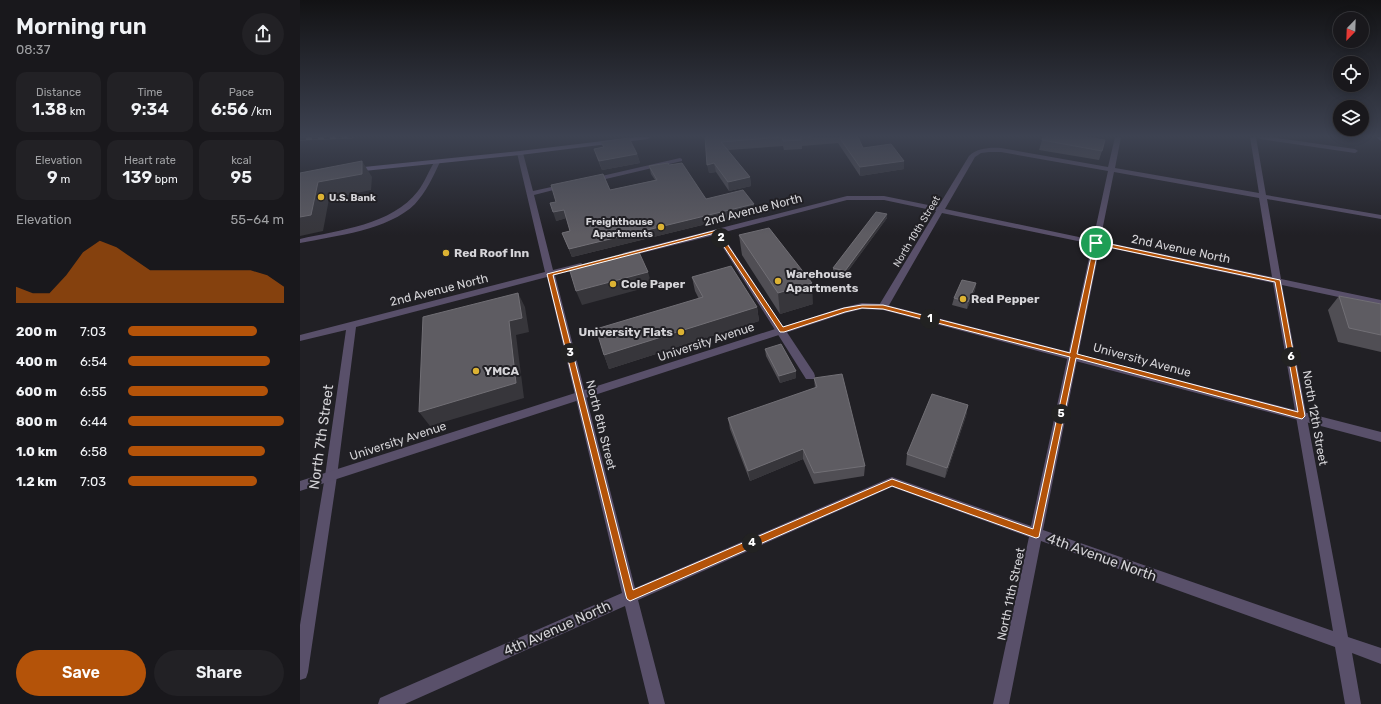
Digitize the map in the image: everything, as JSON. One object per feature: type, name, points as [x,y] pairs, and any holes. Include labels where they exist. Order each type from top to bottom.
[{"type":"main road","points":[[346,171],[358,170]]},
{"type":"street","points":[[300,241],[361,228],[389,217],[407,205],[420,193],[433,170]]},
{"type":"street","name":"North 8th Street","points":[[524,170],[657,704]]},
{"type":"street","points":[[530,194],[636,170]]},
{"type":"street","name":"North 10th Street","points":[[883,307],[964,170]]},
{"type":"street","name":"North 11th Street","points":[[1001,704],[1111,170]]},
{"type":"street","points":[[1116,170],[1381,217]]},
{"type":"street","name":"North 12th Street","points":[[1259,170],[1352,704]]},
{"type":"street","name":"2nd Avenue North","points":[[616,257],[847,198],[884,198],[1381,303]]},
{"type":"street","points":[[717,232],[782,330],[810,376]]},
{"type":"street","name":"2nd Avenue North","points":[[300,338],[587,264]]},
{"type":"street","name":"University Avenue","points":[[300,486],[844,310],[862,306],[883,307],[1381,437]]},
{"type":"street","name":"North 7th Street","points":[[300,672],[331,476],[351,325]]},
{"type":"street","name":"4th Avenue North","points":[[386,704],[892,482],[1381,656]]},
{"type":"building","points":[[316,170],[362,170],[362,174],[318,182],[311,215],[300,217],[300,173]]},
{"type":"building","points":[[651,170],[687,170],[706,199],[743,190],[754,204],[569,249],[562,233],[570,231],[564,210],[553,212],[550,203],[556,202],[551,185],[603,174],[610,190],[657,180]]},
{"type":"building","points":[[719,170],[744,170],[750,177],[728,182]]},
{"type":"building","points":[[876,212],[887,214],[845,271],[833,268]]},
{"type":"building","points":[[769,228],[812,283],[778,293],[739,235]]},
{"type":"building","points":[[638,250],[648,272],[576,291],[569,268]]},
{"type":"building","points":[[731,266],[757,307],[604,355],[596,329],[703,297],[692,277]]},
{"type":"building","points":[[962,280],[976,283],[968,302],[954,298]]},
{"type":"building","name":"YMCA","points":[[518,293],[522,318],[509,321],[516,383],[419,412],[423,317]]},
{"type":"building","points":[[1339,296],[1381,304],[1381,335],[1349,328]]},
{"type":"building","points":[[781,344],[796,371],[779,376],[765,349]]},
{"type":"building","points":[[842,374],[865,466],[814,473],[803,449],[748,471],[728,418],[817,387],[814,378]]},
{"type":"building","points":[[932,394],[968,405],[947,468],[907,454]]},
{"type":"place","name":"U.S. Bank","points":[[321,197]]},
{"type":"place","name":"Freighthouse Apartments","points":[[661,227]]},
{"type":"place","name":"Red Roof Inn","points":[[446,253]]},
{"type":"place","name":"Warehouse Apartments","points":[[778,281]]},
{"type":"place","name":"Cole Paper","points":[[613,284]]},
{"type":"place","name":"Red Pepper","points":[[963,299]]},
{"type":"place","name":"University Flats","points":[[681,332]]},
{"type":"place","name":"YMCA","points":[[476,371]]},
{"type":"route","points":[[1096,243],[1073,356],[883,307],[862,306],[844,310],[782,330],[717,232],[550,274],[630,596],[892,482],[1036,534],[1073,356],[1302,416],[1278,281],[1096,243]]}]
